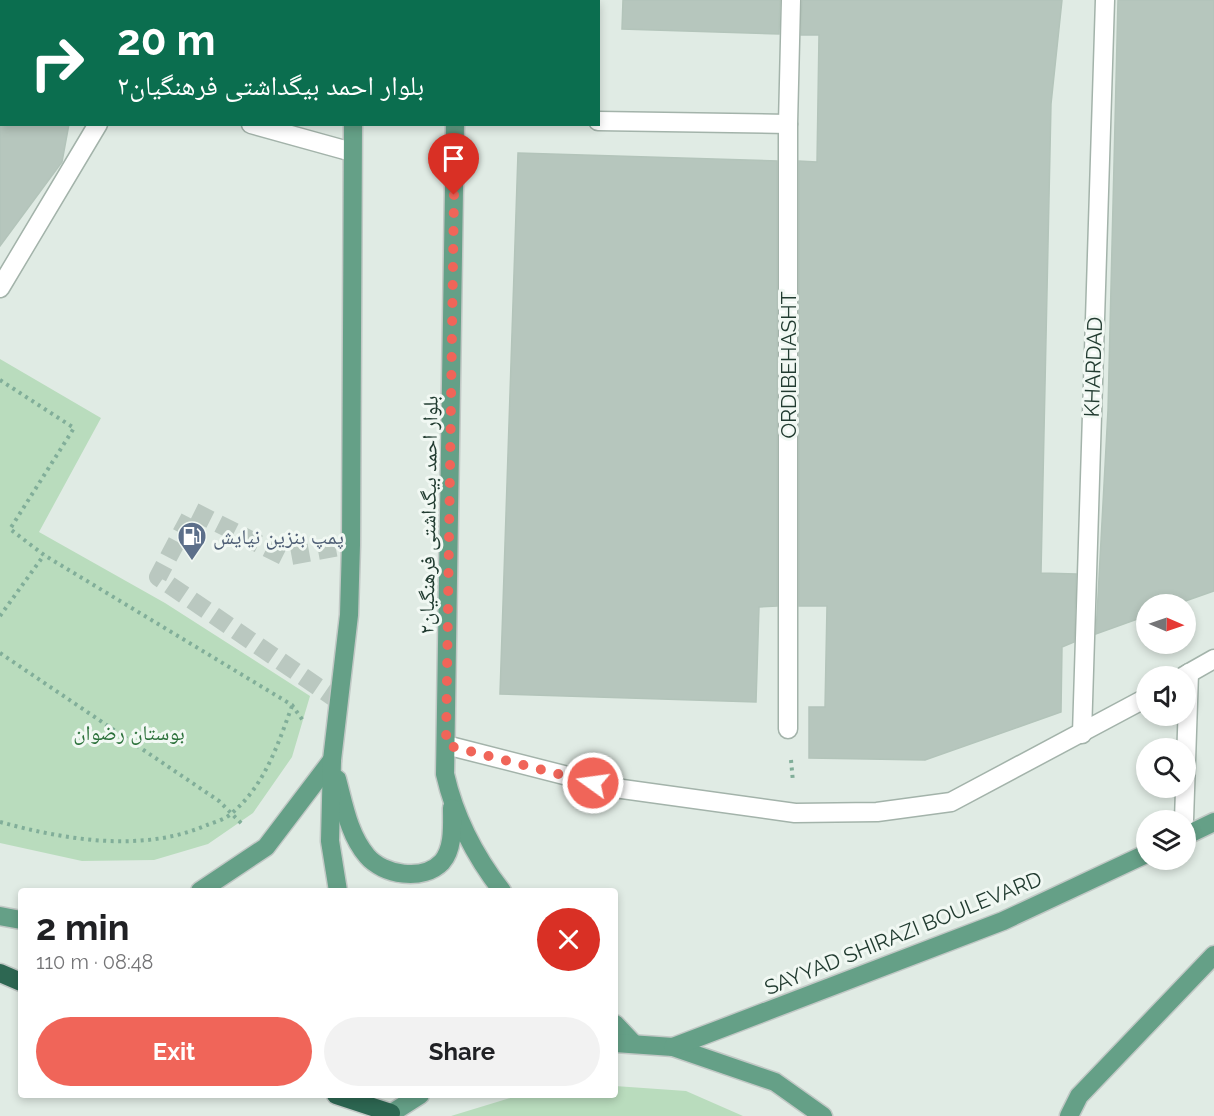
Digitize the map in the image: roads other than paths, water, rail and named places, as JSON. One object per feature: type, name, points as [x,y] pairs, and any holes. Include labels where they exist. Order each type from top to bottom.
[{"type":"highway","points":[[0,973],[18,981]]},
{"type":"highway","points":[[358,1098],[401,1104]]},
{"type":"main road","points":[[338,888],[330,841],[332,760],[349,615],[353,126]]},
{"type":"main road","name":"بلوار احمد بیگداشتی فرهنگیان۲","points":[[455,126],[445,774],[452,804],[479,861],[500,888]]},
{"type":"main road","points":[[332,760],[349,825],[367,857],[393,873],[421,873],[442,862],[452,840],[452,804]]},
{"type":"main road","points":[[204,888],[266,847],[332,760]]},
{"type":"main road","points":[[1196,831],[1214,822]]},
{"type":"main road","name":"SAYYAD SHIRAZI BOULEVARD","points":[[673,1047],[1003,921],[1136,859]]},
{"type":"main road","points":[[0,916],[18,919]]},
{"type":"main road","points":[[1069,1116],[1079,1096],[1214,955]]},
{"type":"main road","points":[[623,1043],[673,1047],[775,1082],[823,1116]]},
{"type":"street","name":"ORDIBEHASHT","points":[[788,729],[788,124],[791,0]]},
{"type":"street","name":"KHARDAD","points":[[1082,735],[1105,0]]},
{"type":"street","points":[[600,122],[788,124]]},
{"type":"street","points":[[0,288],[97,126]]},
{"type":"street","points":[[258,126],[352,152]]},
{"type":"street","points":[[1196,669],[1214,659]]},
{"type":"street","points":[[446,745],[615,788],[795,813],[877,812],[951,802],[1082,735],[1136,704]]},
{"type":"street","points":[[1184,810],[1185,726]]},
{"type":"tunnel","points":[[340,702],[158,577],[193,511],[285,557],[351,545]]},
{"type":"place","name":"پمپ بنزین نیایش","points":[[192,562]]},
{"type":"park label","name":"بوستان رضوان","points":[[129,732]]}]
